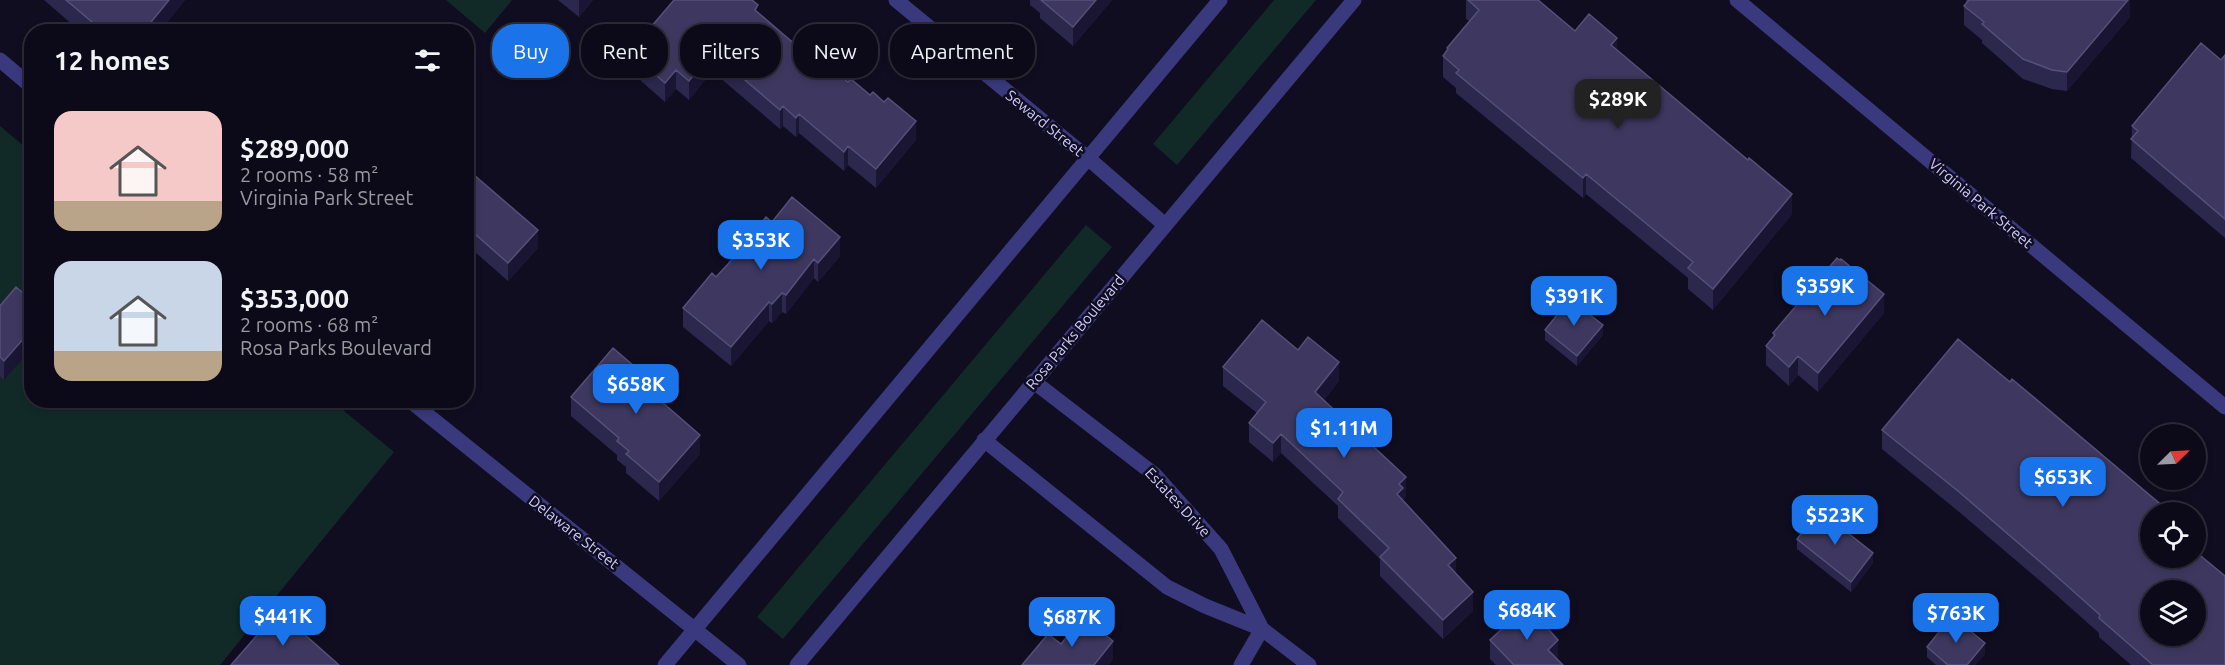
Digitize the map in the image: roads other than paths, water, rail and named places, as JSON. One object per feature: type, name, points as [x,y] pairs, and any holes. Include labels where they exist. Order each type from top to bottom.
[{"type":"street","name":"Seward Street","points":[[896,0],[1089,159],[1165,225]]},
{"type":"street","points":[[665,665],[1220,0]]},
{"type":"street","name":"Rosa Parks Boulevard","points":[[797,665],[1354,0]]},
{"type":"street","name":"Virginia Park Street","points":[[1737,0],[2225,407]]},
{"type":"street","points":[[0,60],[24,80]]},
{"type":"street","name":"Estates Drive","points":[[1033,381],[1155,475],[1221,549],[1262,629]]},
{"type":"street","name":"Delaware Street","points":[[419,408],[696,628],[739,665]]},
{"type":"street","name":"Estates Drive","points":[[984,440],[1167,587],[1205,606],[1262,629],[1309,665]]},
{"type":"street","points":[[1241,665],[1262,629]]}]
